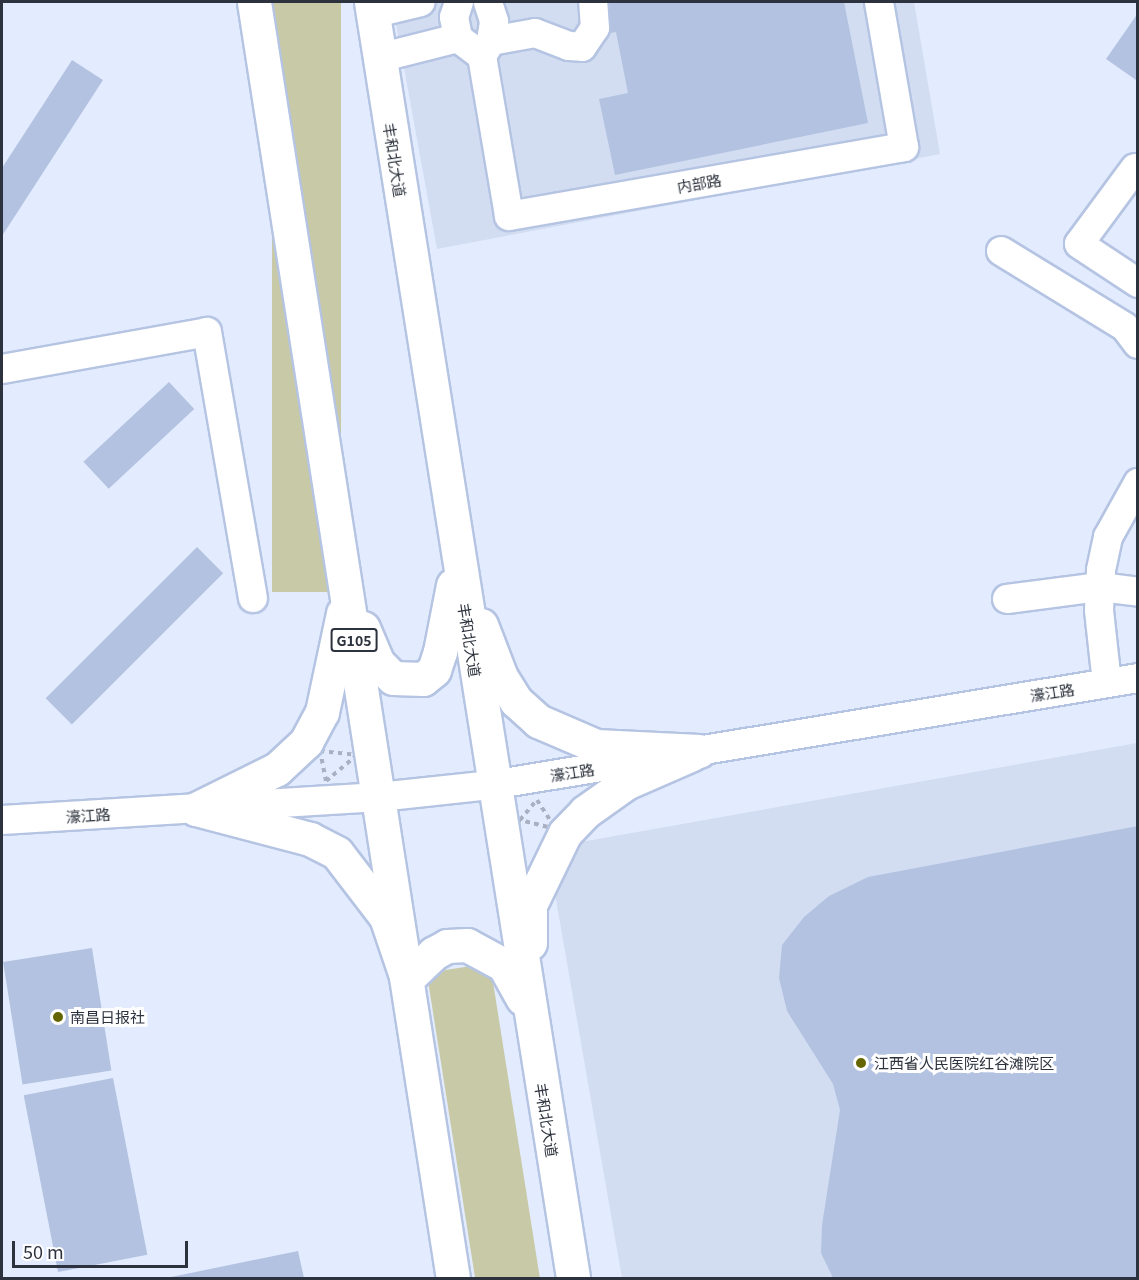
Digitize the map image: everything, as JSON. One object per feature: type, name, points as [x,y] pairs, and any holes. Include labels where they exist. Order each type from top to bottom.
[{"type":"highway","name":"G105","points":[[254,2],[453,1278]]},
{"type":"highway","name":"丰和北大道","points":[[371,8],[492,786],[573,1278]]},
{"type":"highway","points":[[347,593],[378,663],[393,678],[423,679],[434,670],[440,652],[458,562]]},
{"type":"highway","points":[[458,562],[501,677],[516,701],[538,721],[596,746],[699,751]]},
{"type":"highway","points":[[196,808],[277,769],[306,742],[322,712],[347,593]]},
{"type":"highway","points":[[529,1011],[530,905],[565,833],[585,812],[626,783],[699,751]]},
{"type":"highway","points":[[196,808],[310,839],[337,853],[386,917],[407,979],[434,953],[447,946],[467,945],[504,965],[529,1011]]},
{"type":"street","points":[[371,8],[421,2]]},
{"type":"street","points":[[458,38],[454,17],[459,2]]},
{"type":"street","points":[[486,48],[494,21],[488,2]]},
{"type":"street","points":[[379,57],[458,38],[486,48],[535,33],[569,46],[582,47],[595,28],[593,2]]},
{"type":"street","name":"内部路","points":[[486,48],[509,216],[904,147],[879,2]]},
{"type":"street","points":[[1135,168],[1079,244],[1137,283]]},
{"type":"street","points":[[1001,251],[1125,327],[1137,345]]},
{"type":"street","points":[[2,369],[207,332],[253,598]]},
{"type":"street","points":[[1107,683],[1100,587],[1108,537],[1137,483]]},
{"type":"street","points":[[1006,599],[1100,587],[1137,592]]},
{"type":"street","name":"濠江路","points":[[2,820],[379,797],[492,786],[1137,678]]},
{"type":"path","points":[[320,751],[357,755],[342,768],[326,781],[320,751]]},
{"type":"path","points":[[537,800],[556,829],[547,827],[520,820],[537,800]]},
{"type":"shaded area","points":[[392,2],[914,2],[940,154],[437,249]]},
{"type":"shaded area","name":"江西省人民医院红谷滩院区","points":[[1137,743],[1137,1278],[622,1278],[547,848]]},
{"type":"green space","points":[[272,2],[341,2],[341,592],[272,592]]},
{"type":"green space","points":[[490,963],[540,1278],[475,1278],[427,973]]},
{"type":"building","points":[[584,2],[844,2],[868,123],[615,175],[599,99],[628,93],[616,32],[591,37]]},
{"type":"building","points":[[1138,13],[1138,78],[1136,80],[1106,59]]},
{"type":"building","points":[[72,60],[103,80],[2,236],[2,168]]},
{"type":"building","points":[[169,382],[194,409],[109,489],[83,462]]},
{"type":"building","points":[[197,547],[223,573],[72,724],[46,698]]},
{"type":"building","points":[[1138,826],[1138,1278],[833,1278],[821,1253],[822,1225],[840,1110],[833,1084],[787,1011],[779,978],[782,945],[804,917],[829,896],[868,877]]},
{"type":"building","name":"南昌日报社","points":[[92,948],[111,1070],[23,1085],[3,962]]},
{"type":"building","points":[[113,1078],[147,1255],[58,1272],[24,1095]]},
{"type":"building","points":[[298,1251],[304,1278],[171,1278],[171,1277]]},
{"type":"place","name":"南昌日报社","points":[[58,1017]]},
{"type":"place","name":"江西省人民医院红谷滩院区","points":[[861,1063]]}]
